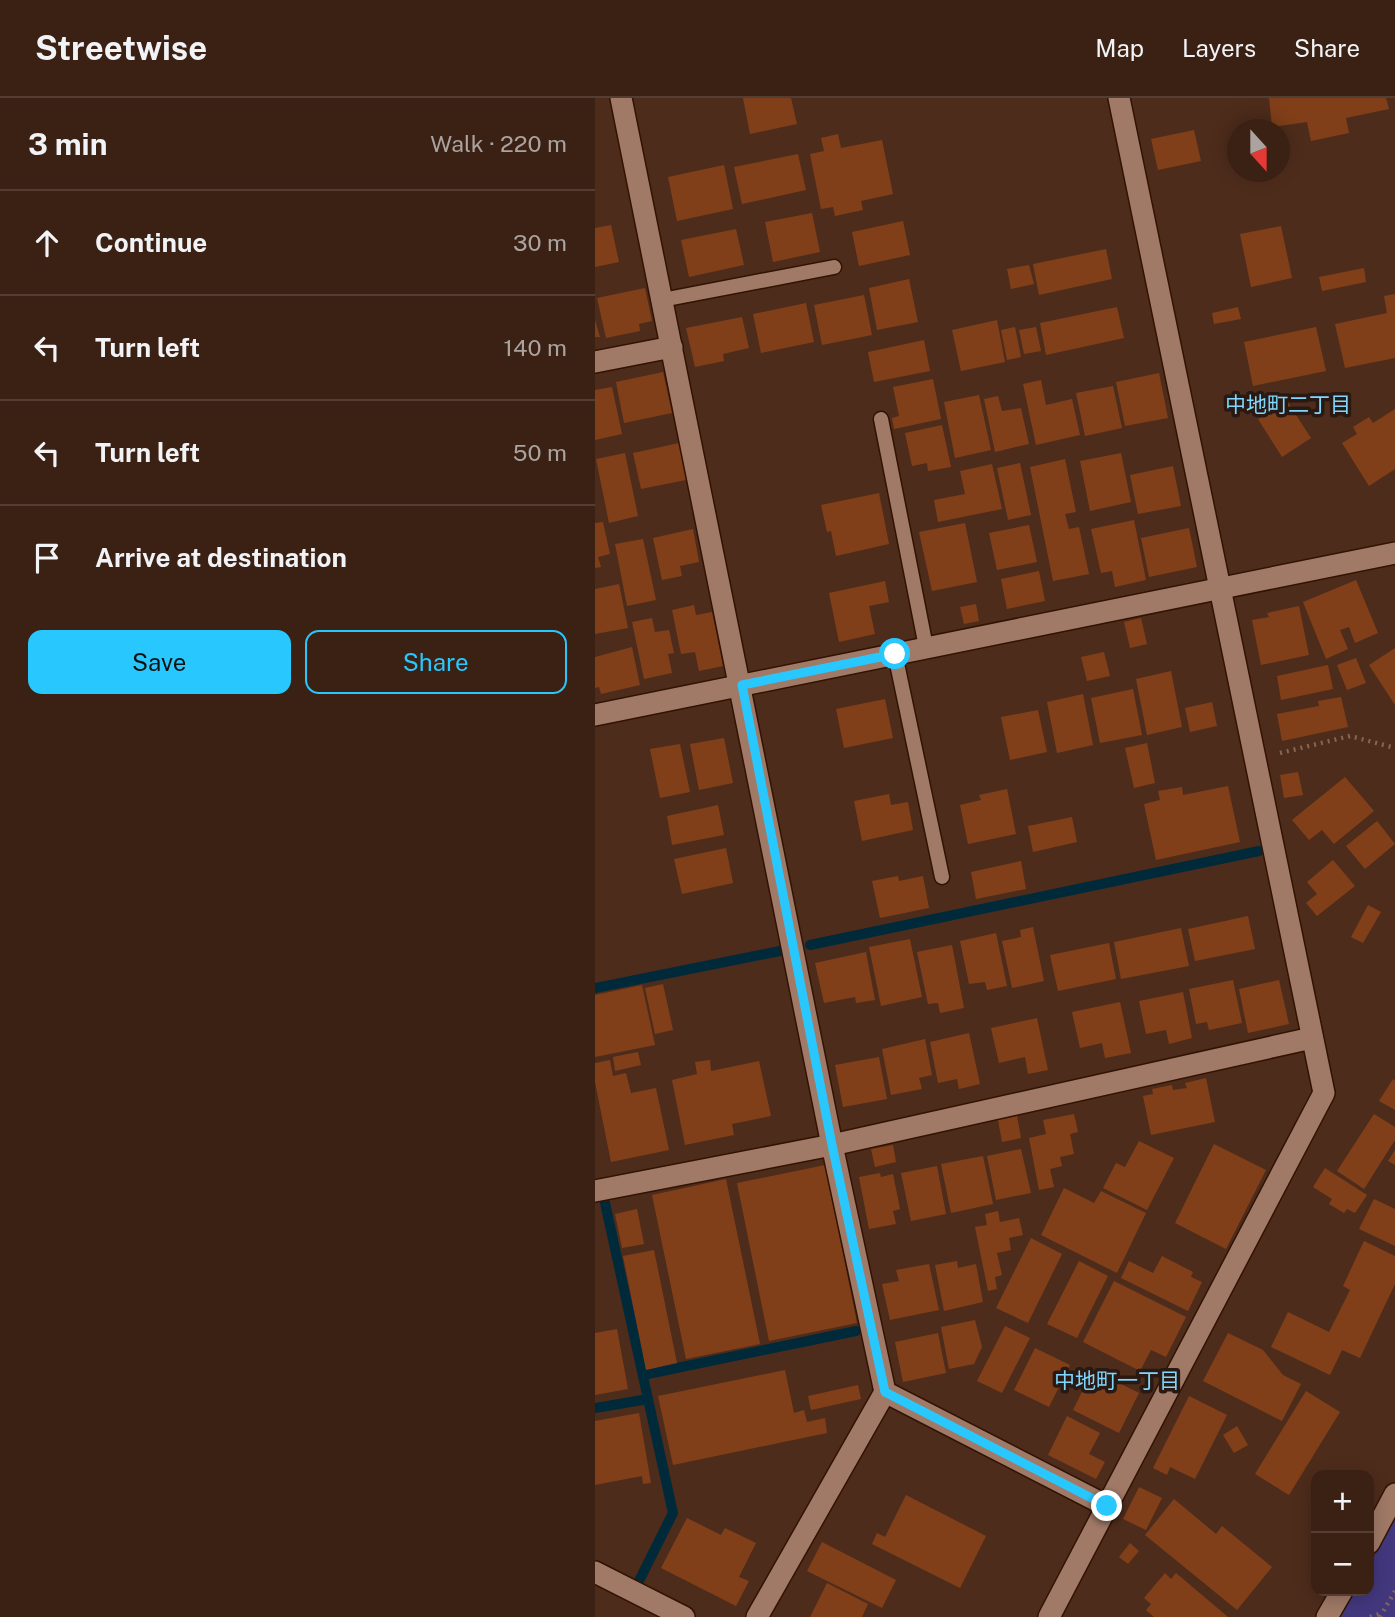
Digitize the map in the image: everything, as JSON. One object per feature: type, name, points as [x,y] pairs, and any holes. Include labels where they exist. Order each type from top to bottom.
[{"type":"street","points":[[621,98],[742,685],[832,1145],[885,1392],[757,1617]]},
{"type":"street","points":[[1049,1617],[1324,1094],[1119,98]]},
{"type":"street","points":[[595,362],[673,347]]},
{"type":"street","points":[[595,715],[1220,586],[1395,553]]},
{"type":"street","points":[[595,1191],[832,1145],[1312,1038]]},
{"type":"street","points":[[885,1392],[1107,1506]]},
{"type":"street","points":[[1374,1534],[1395,1494]]},
{"type":"street","points":[[595,1572],[684,1617]]},
{"type":"street","points":[[1327,1617],[1339,1596]]},
{"type":"lane","points":[[663,300],[834,267]]},
{"type":"lane","points":[[881,419],[926,647]]},
{"type":"lane","points":[[895,654],[942,877]]},
{"type":"path","points":[[1255,758],[1350,736],[1395,748]]},
{"type":"path","points":[[1370,1617],[1381,1615],[1395,1591]]},
{"type":"shaded area","points":[[1395,1520],[1395,1617],[1338,1617],[1350,1596],[1374,1596],[1374,1556]]},
{"type":"building","points":[[743,98],[791,98],[797,124],[750,134]]},
{"type":"building","points":[[1269,98],[1386,98],[1389,109],[1346,118],[1349,133],[1311,141],[1307,122],[1290,124],[1290,119],[1271,119]]},
{"type":"building","points":[[1194,130],[1201,161],[1158,170],[1151,139]]},
{"type":"building","points":[[838,134],[841,148],[882,140],[893,194],[861,201],[863,210],[835,216],[833,207],[821,209],[810,154],[824,151],[821,138]]},
{"type":"building","points":[[798,154],[806,190],[742,204],[734,167]]},
{"type":"building","points":[[724,165],[733,209],[677,221],[668,177]]},
{"type":"building","points":[[812,213],[820,252],[773,262],[765,222]]},
{"type":"building","points":[[903,221],[910,255],[859,266],[852,232]]},
{"type":"building","points":[[611,225],[619,262],[595,267],[595,228]]},
{"type":"building","points":[[1281,226],[1292,278],[1251,287],[1240,234]]},
{"type":"building","points":[[736,229],[744,265],[689,277],[681,240]]},
{"type":"building","points":[[1106,249],[1112,279],[1039,295],[1033,264]]},
{"type":"building","points":[[1029,265],[1034,284],[1011,289],[1007,269]]},
{"type":"building","points":[[1364,268],[1366,282],[1322,291],[1319,277]]},
{"type":"building","points":[[909,279],[918,322],[877,330],[869,288]]},
{"type":"building","points":[[645,288],[652,321],[639,324],[640,331],[606,338],[597,298]]},
{"type":"building","points":[[1395,294],[1395,358],[1345,368],[1335,324],[1387,313],[1384,296]]},
{"type":"building","points":[[864,295],[872,335],[822,345],[814,305]]},
{"type":"building","points":[[806,303],[814,342],[761,353],[753,314]]},
{"type":"building","points":[[1117,307],[1124,338],[1046,355],[1040,323]]},
{"type":"building","points":[[1238,307],[1241,319],[1214,324],[1212,313]]},
{"type":"building","points":[[742,317],[749,348],[723,354],[724,361],[695,367],[686,328]]},
{"type":"building","points":[[595,320],[600,337],[595,337]]},
{"type":"building","points":[[997,320],[1005,362],[961,371],[952,330]]},
{"type":"building","points":[[1015,327],[1021,357],[1007,360],[1001,330]]},
{"type":"building","points":[[1036,327],[1041,351],[1024,354],[1019,330]]},
{"type":"building","points":[[1316,327],[1326,371],[1253,386],[1244,342]]},
{"type":"building","points":[[924,340],[930,371],[874,382],[868,352]]},
{"type":"building","points":[[663,372],[672,413],[624,423],[616,382]]},
{"type":"building","points":[[1159,373],[1168,418],[1125,426],[1116,382]]},
{"type":"building","points":[[933,379],[941,419],[894,429],[892,418],[899,416],[893,387]]},
{"type":"building","points":[[1041,380],[1046,405],[1072,399],[1080,435],[1036,445],[1023,384]]},
{"type":"building","points":[[1113,386],[1122,428],[1085,436],[1076,393]]},
{"type":"building","points":[[612,387],[622,434],[595,440],[595,390]]},
{"type":"building","points":[[979,395],[991,450],[955,458],[944,402]]},
{"type":"building","points":[[998,396],[1002,411],[1021,408],[1029,444],[995,452],[984,399]]},
{"type":"building","points":[[1287,401],[1311,438],[1282,457],[1258,419]]},
{"type":"building","points":[[1395,409],[1395,469],[1369,486],[1342,443],[1357,434],[1353,427],[1369,417],[1373,423]]},
{"type":"building","points":[[942,425],[951,467],[928,471],[927,463],[912,466],[905,433]]},
{"type":"building","points":[[679,443],[686,480],[641,489],[633,453]]},
{"type":"building","points":[[625,453],[638,516],[609,523],[596,459]]},
{"type":"building","points":[[1121,453],[1131,502],[1090,511],[1080,461]]},
{"type":"building","points":[[1065,459],[1076,512],[1065,514],[1069,529],[1079,527],[1089,574],[1053,581],[1030,467]]},
{"type":"building","points":[[1020,463],[1031,515],[1008,520],[997,468]]},
{"type":"building","points":[[992,464],[1002,509],[938,522],[934,500],[965,494],[960,471]]},
{"type":"building","points":[[1173,466],[1181,506],[1138,514],[1130,475]]},
{"type":"building","points":[[879,493],[889,544],[836,556],[831,531],[827,532],[821,505]]},
{"type":"building","points":[[1134,520],[1146,580],[1115,587],[1112,571],[1101,573],[1091,529]]},
{"type":"building","points":[[603,522],[610,554],[598,557],[601,567],[595,568],[595,523]]},
{"type":"building","points":[[965,523],[977,582],[932,591],[919,532]]},
{"type":"building","points":[[1029,525],[1037,562],[997,570],[989,533]]},
{"type":"building","points":[[1189,528],[1197,567],[1149,577],[1141,538]]},
{"type":"building","points":[[693,529],[699,562],[680,566],[682,576],[662,580],[653,538]]},
{"type":"building","points":[[643,539],[656,600],[627,606],[615,544]]},
{"type":"building","points":[[1039,571],[1045,601],[1007,609],[1001,579]]},
{"type":"building","points":[[1356,580],[1378,633],[1355,643],[1349,627],[1340,630],[1348,649],[1326,659],[1303,602]]},
{"type":"building","points":[[885,581],[889,602],[869,606],[875,634],[839,642],[829,593]]},
{"type":"building","points":[[619,584],[628,628],[595,634],[595,589]]},
{"type":"building","points":[[976,604],[979,621],[964,624],[960,607]]},
{"type":"building","points":[[694,605],[696,615],[712,612],[723,666],[699,671],[695,652],[681,654],[672,610]]},
{"type":"building","points":[[1299,606],[1309,655],[1261,665],[1252,620],[1269,617],[1267,613]]},
{"type":"building","points":[[652,618],[655,632],[669,630],[674,653],[668,654],[672,673],[644,679],[632,622]]},
{"type":"building","points":[[1141,618],[1147,644],[1130,648],[1124,622]]},
{"type":"building","points":[[632,647],[640,685],[601,694],[599,687],[595,688],[595,657]]},
{"type":"building","points":[[1395,648],[1395,705],[1369,665]]},
{"type":"building","points":[[1104,652],[1110,676],[1087,681],[1081,657]]},
{"type":"building","points":[[1356,658],[1366,683],[1347,690],[1337,665]]},
{"type":"building","points":[[1328,665],[1333,689],[1281,700],[1277,676]]},
{"type":"building","points":[[1171,671],[1182,727],[1147,735],[1136,679]]},
{"type":"building","points":[[1133,689],[1142,735],[1100,743],[1091,698]]},
{"type":"building","points":[[1083,694],[1093,745],[1057,753],[1047,702]]},
{"type":"building","points":[[1341,697],[1348,727],[1282,741],[1277,714],[1319,706],[1318,701]]},
{"type":"building","points":[[885,699],[893,738],[844,748],[836,709]]},
{"type":"building","points":[[1212,702],[1217,726],[1190,732],[1185,708]]},
{"type":"building","points":[[1038,710],[1047,752],[1010,760],[1001,717]]},
{"type":"building","points":[[724,738],[733,783],[699,790],[690,744]]},
{"type":"building","points":[[1147,743],[1155,783],[1134,788],[1125,748]]},
{"type":"building","points":[[680,744],[690,792],[660,798],[650,749]]},
{"type":"building","points":[[1298,772],[1303,795],[1284,798],[1280,775]]},
{"type":"building","points":[[1345,777],[1374,811],[1334,844],[1322,830],[1309,840],[1292,820]]},
{"type":"building","points":[[1228,786],[1240,842],[1156,860],[1144,804],[1160,800],[1158,791],[1182,787],[1183,795]]},
{"type":"building","points":[[1007,789],[1016,834],[968,844],[960,805],[981,800],[979,795]]},
{"type":"building","points":[[889,794],[891,805],[908,802],[913,830],[862,841],[854,801]]},
{"type":"building","points":[[718,805],[724,835],[672,845],[667,816]]},
{"type":"building","points":[[1072,817],[1077,842],[1033,852],[1028,826]]},
{"type":"building","points":[[1377,821],[1395,844],[1365,869],[1346,846]]},
{"type":"building","points":[[726,848],[733,883],[682,894],[674,859]]},
{"type":"building","points":[[1333,860],[1355,886],[1317,916],[1306,903],[1317,894],[1307,882]]},
{"type":"building","points":[[1021,861],[1026,889],[976,899],[971,872]]},
{"type":"building","points":[[898,876],[899,881],[923,876],[929,908],[880,918],[872,881]]},
{"type":"building","points":[[1368,905],[1381,912],[1363,943],[1351,937]]},
{"type":"building","points":[[1248,916],[1255,949],[1195,961],[1188,929]]},
{"type":"building","points":[[1033,927],[1044,981],[1012,988],[1002,941],[1021,937],[1020,930]]},
{"type":"building","points":[[1181,928],[1189,966],[1121,979],[1114,942]]},
{"type":"building","points":[[996,933],[1007,986],[987,990],[985,982],[969,984],[960,941]]},
{"type":"building","points":[[910,939],[922,997],[881,1006],[869,947]]},
{"type":"building","points":[[1109,943],[1116,979],[1058,991],[1050,955]]},
{"type":"building","points":[[952,945],[964,1008],[940,1013],[938,1003],[928,1004],[917,952]]},
{"type":"building","points":[[866,952],[875,1000],[856,1003],[855,997],[824,1003],[815,963]]},
{"type":"building","points":[[1233,980],[1242,1023],[1209,1030],[1207,1022],[1196,1024],[1189,989]]},
{"type":"building","points":[[1279,980],[1289,1024],[1248,1033],[1239,989]]},
{"type":"building","points":[[663,984],[673,1030],[655,1034],[645,988]]},
{"type":"building","points":[[642,985],[655,1045],[595,1057],[595,995]]},
{"type":"building","points":[[1183,992],[1192,1038],[1169,1044],[1166,1030],[1146,1034],[1139,1001]]},
{"type":"building","points":[[1120,1002],[1131,1053],[1105,1058],[1102,1043],[1080,1048],[1072,1012]]},
{"type":"building","points":[[1037,1018],[1048,1070],[1028,1074],[1025,1057],[999,1063],[991,1028]]},
{"type":"building","points":[[969,1033],[980,1084],[959,1089],[957,1079],[938,1083],[930,1042]]},
{"type":"building","points":[[925,1039],[932,1075],[919,1078],[922,1089],[891,1095],[882,1049]]},
{"type":"building","points":[[638,1052],[641,1065],[615,1071],[613,1057]]},
{"type":"building","points":[[879,1057],[887,1099],[843,1107],[835,1065]]},
{"type":"building","points":[[610,1060],[613,1076],[626,1073],[631,1093],[656,1088],[669,1150],[611,1162],[595,1082],[595,1063]]},
{"type":"building","points":[[710,1060],[711,1071],[759,1061],[771,1116],[732,1124],[734,1135],[685,1145],[672,1080],[697,1074],[695,1062]]},
{"type":"building","points":[[1206,1078],[1215,1122],[1151,1135],[1143,1096],[1153,1094],[1152,1089],[1172,1085],[1173,1090],[1187,1088],[1185,1083]]},
{"type":"building","points":[[1393,1079],[1395,1081],[1395,1110],[1379,1101]]},
{"type":"building","points":[[1074,1114],[1078,1132],[1070,1134],[1074,1154],[1060,1157],[1062,1166],[1050,1169],[1054,1187],[1039,1190],[1029,1138],[1046,1134],[1043,1120]]},
{"type":"building","points":[[1374,1114],[1395,1127],[1395,1140],[1364,1189],[1337,1171]]},
{"type":"building","points":[[1017,1116],[1021,1138],[1002,1142],[998,1120]]},
{"type":"building","points":[[1139,1141],[1174,1158],[1147,1210],[1103,1188],[1116,1163],[1125,1167]]},
{"type":"building","points":[[1214,1144],[1266,1170],[1226,1249],[1175,1223]]},
{"type":"building","points":[[893,1145],[896,1162],[875,1167],[871,1149]]},
{"type":"building","points":[[1021,1149],[1031,1193],[996,1200],[987,1156]]},
{"type":"building","points":[[1395,1150],[1395,1165],[1388,1161]]},
{"type":"building","points":[[983,1156],[993,1204],[951,1213],[941,1164]]},
{"type":"building","points":[[825,1165],[857,1323],[769,1341],[737,1183]]},
{"type":"building","points":[[937,1166],[946,1214],[911,1221],[901,1173]]},
{"type":"building","points":[[1325,1168],[1367,1195],[1355,1213],[1347,1209],[1344,1213],[1329,1204],[1332,1199],[1313,1187]]},
{"type":"building","points":[[880,1173],[881,1177],[893,1174],[900,1209],[893,1211],[896,1224],[869,1229],[859,1177]]},
{"type":"building","points":[[726,1179],[760,1344],[686,1359],[652,1195]]},
{"type":"building","points":[[1064,1188],[1094,1203],[1101,1191],[1146,1213],[1117,1273],[1041,1235]]},
{"type":"building","points":[[1374,1199],[1395,1209],[1395,1246],[1359,1229]]},
{"type":"building","points":[[637,1209],[644,1244],[622,1248],[615,1214]]},
{"type":"building","points":[[998,1211],[1000,1222],[1019,1218],[1023,1235],[1009,1238],[1011,1250],[997,1253],[1002,1275],[995,1277],[997,1289],[988,1291],[975,1227],[987,1225],[985,1214]]},
{"type":"building","points":[[1031,1238],[1062,1254],[1028,1323],[996,1308]]},
{"type":"building","points":[[1364,1241],[1395,1256],[1395,1284],[1360,1358],[1342,1350],[1330,1375],[1271,1347],[1288,1312],[1329,1332],[1350,1290],[1343,1286]]},
{"type":"building","points":[[654,1250],[677,1363],[646,1370],[623,1256]]},
{"type":"building","points":[[1162,1256],[1193,1272],[1191,1277],[1202,1282],[1188,1311],[1121,1278],[1129,1261],[1153,1273]]},
{"type":"building","points":[[957,1261],[958,1268],[976,1264],[983,1302],[944,1311],[935,1265]]},
{"type":"building","points":[[1079,1261],[1108,1276],[1077,1338],[1047,1324]]},
{"type":"building","points":[[929,1264],[939,1310],[890,1320],[882,1284],[899,1281],[896,1270]]},
{"type":"building","points":[[1114,1281],[1186,1317],[1166,1357],[1151,1350],[1140,1371],[1083,1342]]},
{"type":"building","points":[[975,1320],[982,1347],[974,1364],[949,1369],[941,1327]]},
{"type":"building","points":[[1005,1326],[1030,1338],[1002,1393],[977,1381]]},
{"type":"building","points":[[617,1329],[628,1389],[595,1395],[595,1333]]},
{"type":"building","points":[[938,1333],[946,1373],[903,1382],[895,1342]]},
{"type":"building","points":[[1228,1333],[1263,1350],[1283,1375],[1301,1384],[1282,1421],[1203,1381]]},
{"type":"building","points":[[1035,1348],[1070,1365],[1049,1407],[1014,1390]]},
{"type":"building","points":[[785,1370],[794,1413],[804,1410],[807,1422],[825,1418],[827,1433],[673,1465],[658,1396]]},
{"type":"building","points":[[1093,1370],[1139,1393],[1119,1433],[1073,1410]]},
{"type":"building","points":[[858,1385],[861,1399],[811,1410],[808,1396]]},
{"type":"building","points":[[1306,1391],[1340,1412],[1289,1495],[1255,1474]]},
{"type":"building","points":[[1189,1396],[1227,1415],[1195,1479],[1170,1467],[1167,1475],[1153,1468]]},
{"type":"building","points":[[639,1413],[651,1483],[643,1484],[642,1476],[595,1485],[595,1421]]},
{"type":"building","points":[[1067,1416],[1100,1433],[1089,1454],[1105,1462],[1096,1479],[1048,1455]]},
{"type":"building","points":[[1237,1426],[1248,1445],[1234,1453],[1223,1435]]},
{"type":"building","points":[[1139,1487],[1162,1498],[1146,1530],[1123,1519]]},
{"type":"building","points":[[906,1495],[986,1536],[960,1588],[872,1544],[877,1533],[885,1537]]},
{"type":"building","points":[[1174,1499],[1216,1534],[1222,1526],[1272,1567],[1237,1610],[1145,1535]]},
{"type":"building","points":[[687,1518],[721,1535],[725,1528],[756,1543],[739,1577],[749,1581],[736,1606],[661,1568]]},
{"type":"building","points":[[822,1542],[896,1580],[882,1608],[807,1571]]},
{"type":"building","points":[[1130,1543],[1139,1551],[1128,1564],[1119,1557]]},
{"type":"building","points":[[1165,1573],[1171,1579],[1176,1573],[1228,1617],[1154,1617],[1146,1610],[1151,1604],[1144,1598]]},
{"type":"building","points":[[827,1583],[868,1604],[862,1617],[810,1617]]},
{"type":"waterway","points":[[810,945],[1259,851]]},
{"type":"waterway","points":[[595,988],[780,951]]},
{"type":"waterway","points":[[605,1203],[673,1513],[640,1579]]},
{"type":"waterway","points":[[643,1375],[856,1331]]},
{"type":"waterway","points":[[595,1408],[648,1399]]},
{"type":"district","name":"中地町二丁目","points":[[1288,404]]},
{"type":"district","name":"中地町一丁目","points":[[1117,1380]]},
{"type":"route","points":[[895,654],[742,685],[832,1145],[885,1392],[1107,1506]]}]
